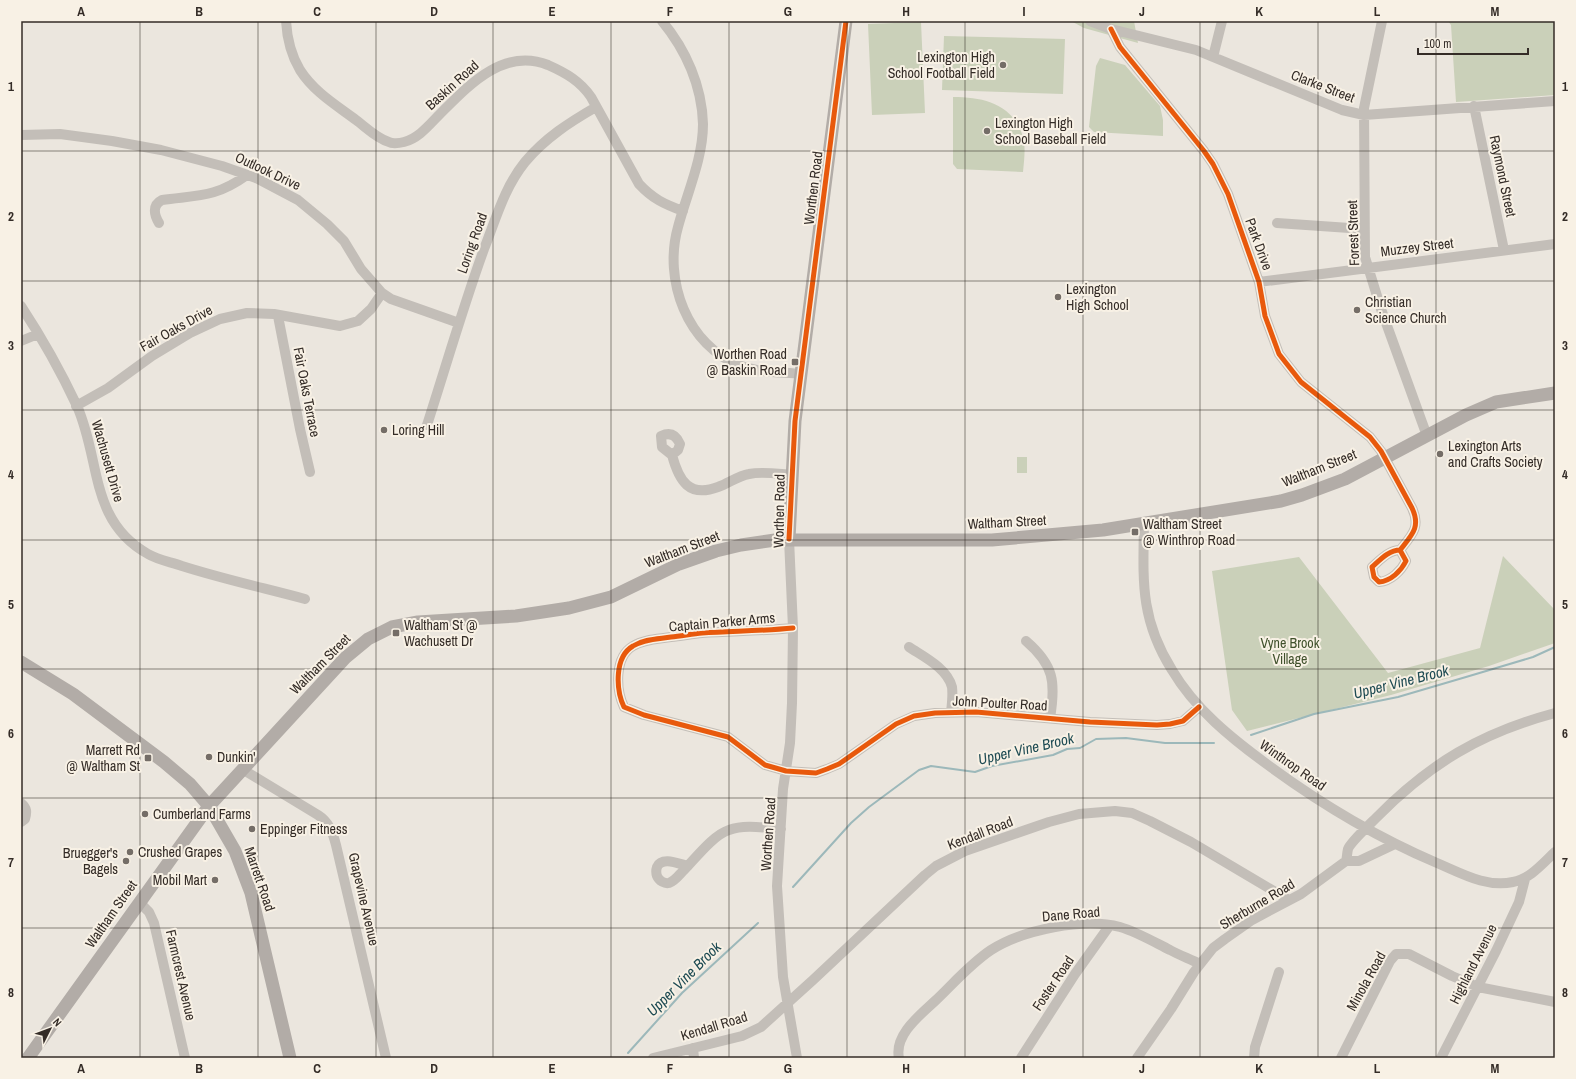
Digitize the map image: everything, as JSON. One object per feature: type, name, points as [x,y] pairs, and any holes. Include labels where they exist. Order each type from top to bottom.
[{"type":"main road","name":"Worthen Road","points":[[789,539],[795,421],[846,21]]},
{"type":"main road","name":"Waltham Street","points":[[28,1058],[209,806],[346,656],[368,639],[385,630],[418,622],[516,616],[569,608],[611,597],[679,564],[716,551],[741,545],[789,539],[894,541],[992,540],[1077,534],[1281,501],[1302,495],[1345,478],[1466,415],[1496,402],[1555,392]]},
{"type":"main road","name":"Marrett Road","points":[[21,662],[73,694],[164,762],[190,784],[209,806],[235,851],[251,893],[290,1058]]},
{"type":"street","name":"Baskin Road","points":[[286,21],[287,38],[292,54],[306,79],[321,95],[374,134],[390,143],[404,142],[422,132],[473,82],[490,70],[505,64],[525,61],[542,63],[572,76],[583,86],[639,184],[648,194],[664,204],[683,211]]},
{"type":"street","points":[[662,21],[684,53],[697,83],[703,125],[701,145],[695,172],[678,228],[675,245],[674,272],[683,310],[694,329],[717,352],[739,365],[752,370],[801,374]]},
{"type":"street","name":"Clarke Street","points":[[1090,21],[1112,30],[1196,50],[1342,110],[1364,115],[1555,101]]},
{"type":"street","points":[[1213,57],[1222,21]]},
{"type":"street","name":"Forest Street","points":[[1382,21],[1364,115],[1365,257],[1367,268],[1427,436]]},
{"type":"street","name":"Park Drive","points":[[1112,30],[1120,47],[1213,164],[1228,194],[1259,282],[1265,316],[1278,354],[1301,382],[1370,437],[1385,457],[1417,518],[1414,531],[1400,550]]},
{"type":"street","name":"Raymond Street","points":[[1474,106],[1504,250]]},
{"type":"street","name":"Loring Road","points":[[427,425],[476,272],[505,192],[525,163],[537,149],[552,135],[596,107]]},
{"type":"street","name":"Outlook Drive","points":[[21,135],[60,134],[112,141],[161,150],[222,166],[247,175],[288,194],[311,210],[344,241],[361,269],[382,293],[391,299],[459,323]]},
{"type":"street","points":[[159,223],[156,218],[155,209],[158,202],[162,200],[209,194],[224,190],[247,175]]},
{"type":"street","points":[[1277,223],[1364,229]]},
{"type":"street","name":"Muzzey Street","points":[[1259,282],[1555,244]]},
{"type":"street","name":"Fair Oaks Drive","points":[[76,406],[108,388],[152,356],[190,333],[220,318],[246,313],[274,314],[334,326],[347,325],[358,321],[371,309],[382,293]]},
{"type":"street","name":"Wachusett Drive","points":[[21,306],[58,368],[76,406],[86,430],[102,498],[110,517],[118,529],[132,543],[149,555],[216,576],[305,599]]},
{"type":"street","name":"Fair Oaks Terrace","points":[[278,316],[310,472]]},
{"type":"street","points":[[21,341],[38,334]]},
{"type":"street","points":[[672,455],[681,478],[688,487],[697,491],[719,487],[735,478],[749,474],[765,473],[792,475]]},
{"type":"street","name":"Winthrop Road","points":[[1144,524],[1143,586],[1149,620],[1154,637],[1172,671],[1199,707],[1234,740],[1298,787],[1366,829],[1395,844],[1486,882],[1503,883],[1524,879]]},
{"type":"street","name":"Worthen Road","points":[[789,539],[793,628],[792,712],[790,744],[783,789],[777,886],[783,977],[797,1058]]},
{"type":"street","name":"Captain Parker Arms","points":[[786,771],[765,765],[728,737],[644,715],[624,707],[620,698],[619,676],[622,655],[633,646],[648,640],[701,633],[793,628]]},
{"type":"street","points":[[1026,641],[1039,652],[1047,665],[1052,680],[1053,699],[1050,718]]},
{"type":"street","points":[[909,647],[937,666],[945,674],[952,689],[951,712]]},
{"type":"street","name":"John Poulter Road","points":[[786,771],[816,773],[827,769],[850,756],[881,733],[914,716],[935,713],[976,712],[1090,722],[1170,724],[1183,721],[1199,707]]},
{"type":"street","points":[[1346,862],[1348,848],[1366,829],[1404,791],[1449,757],[1503,729],[1555,713]]},
{"type":"street","name":"Grapevine Avenue","points":[[242,769],[324,819],[330,828],[336,845],[386,1058]]},
{"type":"street","points":[[21,803],[26,807],[27,812],[25,819],[21,822]]},
{"type":"street","name":"Kendall Road","points":[[653,1058],[694,1053],[742,1036],[761,1026],[787,1004],[936,866],[965,851],[1049,822],[1079,814],[1115,811],[1132,813],[1191,842],[1289,900]]},
{"type":"street","points":[[688,866],[708,845],[729,830],[756,827],[781,829]]},
{"type":"street","name":"Sherburne Road","points":[[1136,1058],[1171,1009],[1200,964],[1213,948],[1252,920],[1301,894],[1346,862],[1359,861],[1395,844]]},
{"type":"street","points":[[1524,879],[1555,852]]},
{"type":"street","name":"Highland Avenue","points":[[1441,1058],[1478,987],[1519,902],[1524,879]]},
{"type":"street","name":"Farmcrest Avenue","points":[[140,903],[149,912],[154,923],[186,1058]]},
{"type":"street","name":"Dane Road","points":[[900,1058],[898,1053],[902,1037],[916,1020],[977,961],[992,950],[1040,929],[1099,923],[1120,927],[1142,935],[1200,964]]},
{"type":"street","name":"Foster Road","points":[[1021,1058],[1075,974],[1110,925]]},
{"type":"street","name":"Minola Road","points":[[1341,1058],[1390,961],[1396,954],[1409,954],[1452,976],[1478,987]]},
{"type":"street","points":[[1254,1058],[1255,1047],[1279,972]]},
{"type":"street","points":[[1478,987],[1555,1002]]},
{"type":"green space","points":[[1071,21],[1134,21],[1138,43],[1084,28]]},
{"type":"green space","points":[[1448,21],[1555,21],[1555,95],[1456,102],[1451,25]]},
{"type":"green space","points":[[921,22],[925,113],[872,115],[868,24]]},
{"type":"green space","name":"Lexington High School Football Field","points":[[944,36],[1065,39],[1063,94],[942,90]]},
{"type":"green space","points":[[1100,58],[1125,65],[1160,106],[1163,120],[1163,136],[1094,132],[1089,127],[1096,66]]},
{"type":"green space","name":"Lexington High School Baseball Field","points":[[953,97],[964,97],[986,101],[1005,110],[1012,117],[1018,126],[1024,141],[1023,172],[957,169],[953,164]]},
{"type":"green space","points":[[1017,457],[1027,457],[1027,473],[1017,473]]},
{"type":"green space","name":"Vyne Brook Village","points":[[1503,556],[1555,610],[1555,643],[1489,666],[1391,695],[1247,731],[1232,710],[1212,571],[1299,557],[1388,673],[1480,648]]},
{"type":"waterway","name":"Upper Vine Brook","points":[[1251,735],[1314,714],[1398,697],[1533,657],[1555,647]]},
{"type":"waterway","name":"Upper Vine Brook","points":[[793,887],[851,823],[869,807],[919,770],[931,766],[975,772],[992,766],[1053,755],[1067,749],[1080,748],[1096,739],[1126,738],[1165,743],[1214,743]]},
{"type":"waterway","name":"Upper Vine Brook","points":[[628,1053],[682,993],[758,923]]},
{"type":"cycle path","points":[[789,539],[795,421],[846,21]]},
{"type":"cycle path","points":[[1111,29],[1120,47],[1213,164],[1228,194],[1259,282],[1265,316],[1279,354],[1301,382],[1370,437],[1381,451],[1412,508],[1416,520],[1414,530],[1411,535],[1400,550],[1396,550],[1388,554],[1372,567],[1374,577],[1379,582],[1391,578],[1404,565],[1406,561],[1400,550]]},
{"type":"cycle path","points":[[793,628],[702,633],[652,640],[637,644],[627,651],[622,658],[618,674],[619,692],[624,707],[644,715],[728,737],[765,765],[786,771],[816,773],[839,764],[896,724],[914,716],[935,713],[976,712],[1090,722],[1157,725],[1183,721],[1199,707]]},
{"type":"place","name":"Lexington High School Football Field","points":[[1003,65]]},
{"type":"place","name":"Lexington High School Baseball Field","points":[[987,131]]},
{"type":"place","name":"Lexington High School","points":[[1058,297]]},
{"type":"place","name":"Christian Science Church","points":[[1357,310]]},
{"type":"place","name":"Worthen Road @ Baskin Road","points":[[795,362]]},
{"type":"place","name":"Loring Hill","points":[[384,430]]},
{"type":"place","name":"Lexington Arts and Crafts Society","points":[[1440,454]]},
{"type":"place","name":"Waltham Street @ Winthrop Road","points":[[1135,532]]},
{"type":"place","name":"Waltham St @ Wachusett Dr","points":[[396,633]]},
{"type":"place","name":"Dunkin'","points":[[209,757]]},
{"type":"place","name":"Marrett Rd @ Waltham St","points":[[148,758]]},
{"type":"place","name":"Cumberland Farms","points":[[145,814]]},
{"type":"place","name":"Eppinger Fitness","points":[[252,829]]},
{"type":"place","name":"Crushed Grapes","points":[[130,852]]},
{"type":"place","name":"Bruegger's Bagels","points":[[126,861]]},
{"type":"place","name":"Mobil Mart","points":[[215,880]]}]
